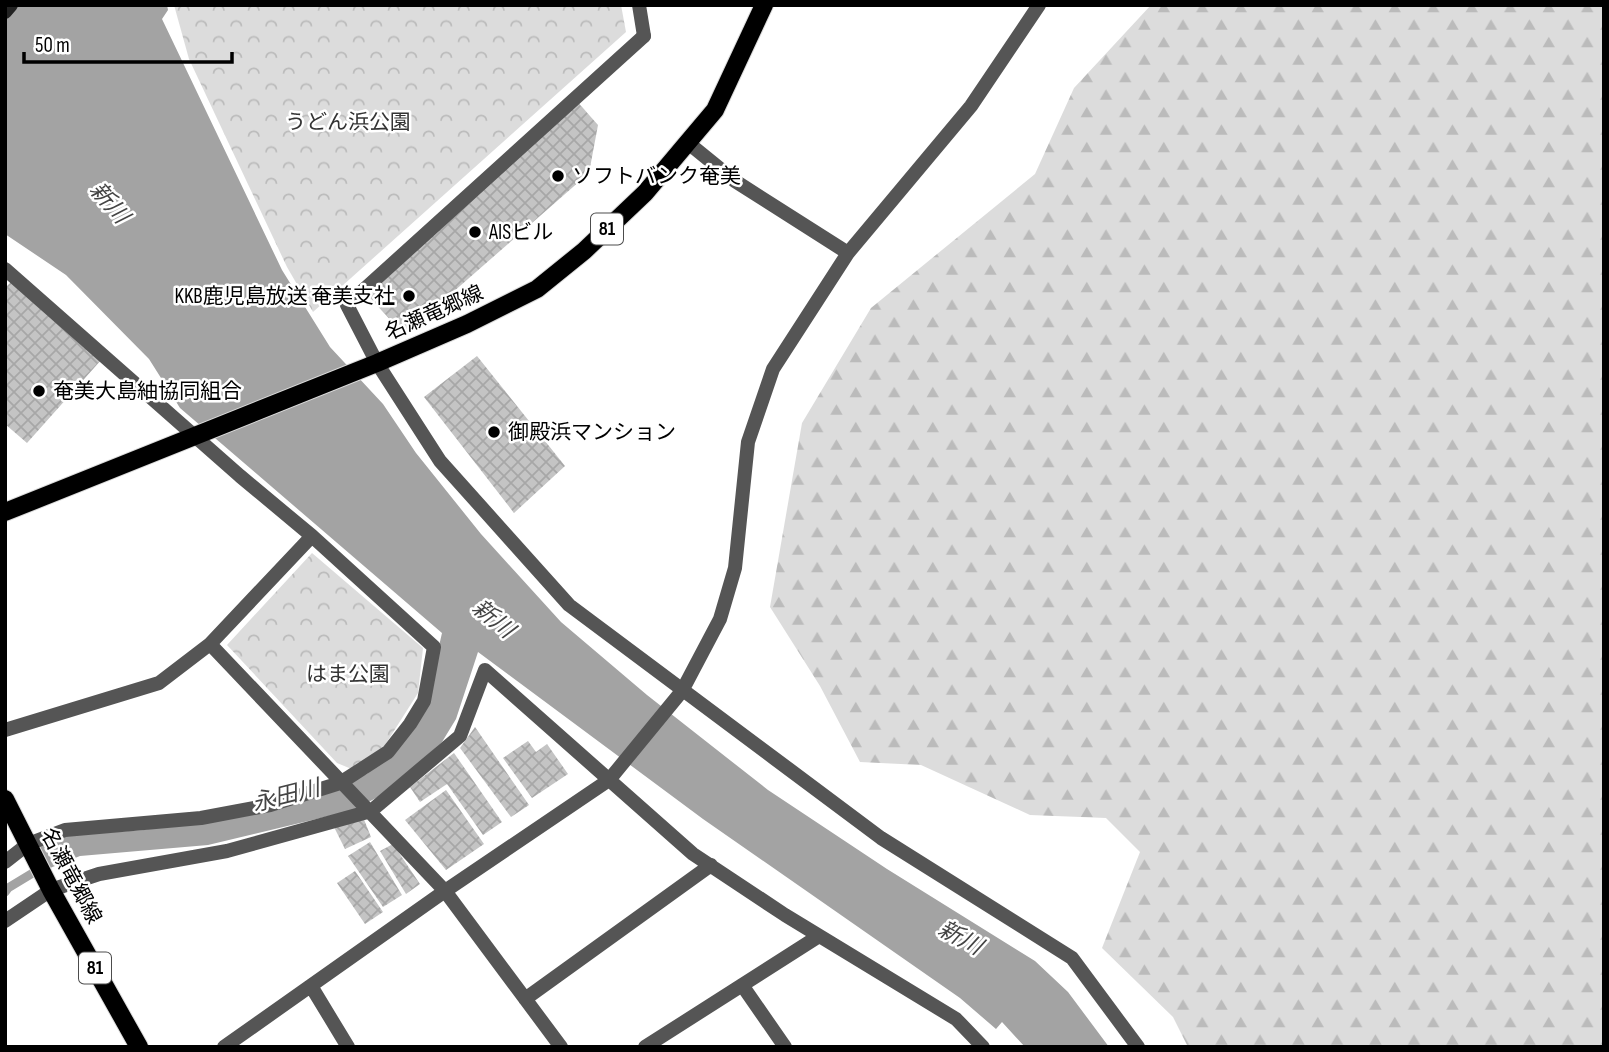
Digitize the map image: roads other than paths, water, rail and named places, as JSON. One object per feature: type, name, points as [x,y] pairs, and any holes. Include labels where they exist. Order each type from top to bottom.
[{"type":"main road","name":"名瀬竜郷線","points":[[5,512],[374,365],[467,324],[537,289],[584,251],[645,193],[715,110],[764,5]]},
{"type":"main road","name":"名瀬竜郷線","points":[[5,799],[51,890],[139,1047]]},
{"type":"street","points":[[5,12],[11,5]]},
{"type":"street","points":[[639,5],[644,36],[347,305],[374,365],[440,461],[569,605],[881,838],[1072,958],[1138,1047]]},
{"type":"street","points":[[225,1047],[445,891],[609,780],[682,691],[720,619],[734,568],[748,442],[774,369],[848,253],[971,106],[1040,5]]},
{"type":"street","points":[[687,142],[735,181],[848,253]]},
{"type":"street","points":[[5,269],[200,433],[240,476],[312,536],[434,647],[424,701],[410,724],[388,752],[340,783],[270,805],[201,818],[65,830],[28,844],[5,862]]},
{"type":"street","points":[[5,730],[159,683],[210,644],[312,536]]},
{"type":"street","points":[[210,644],[445,891],[561,1047]]},
{"type":"street","points":[[5,921],[51,890],[99,874],[227,851],[371,811],[460,736],[485,670],[693,854],[819,936],[956,1019],[983,1047]]},
{"type":"street","points":[[525,999],[711,865]]},
{"type":"street","points":[[645,1047],[819,936]]},
{"type":"street","points":[[742,985],[785,1047]]},
{"type":"street","points":[[311,986],[348,1047]]},
{"type":"water","name":"新川","points":[[5,5],[167,5],[168,10],[162,19],[282,270],[330,347],[383,404],[416,453],[481,534],[561,622],[647,695],[768,790],[887,869],[1035,961],[1068,992],[1109,1047],[1025,1047],[1002,1022],[996,1029],[960,998],[703,819],[478,652],[456,719],[442,742],[385,793],[354,810],[208,845],[80,856],[50,868],[39,845],[69,835],[144,830],[367,774],[427,698],[442,633],[180,408],[149,359],[66,275],[5,234]]},
{"type":"waterway","name":"永田川","points":[[5,892],[41,868]]},
{"type":"place","name":"ソフトバンク奄美","points":[[558,176]]},
{"type":"place","name":"AISビル","points":[[475,232]]},
{"type":"place","name":"KKB鹿児島放送 奄美支社","points":[[409,296]]},
{"type":"place","name":"奄美大島紬協同組合","points":[[39,391]]},
{"type":"place","name":"御殿浜マンション","points":[[494,432]]},
{"type":"park label","name":"うどん浜公園","points":[[348,122]]},
{"type":"park label","name":"はま公園","points":[[348,674]]}]
